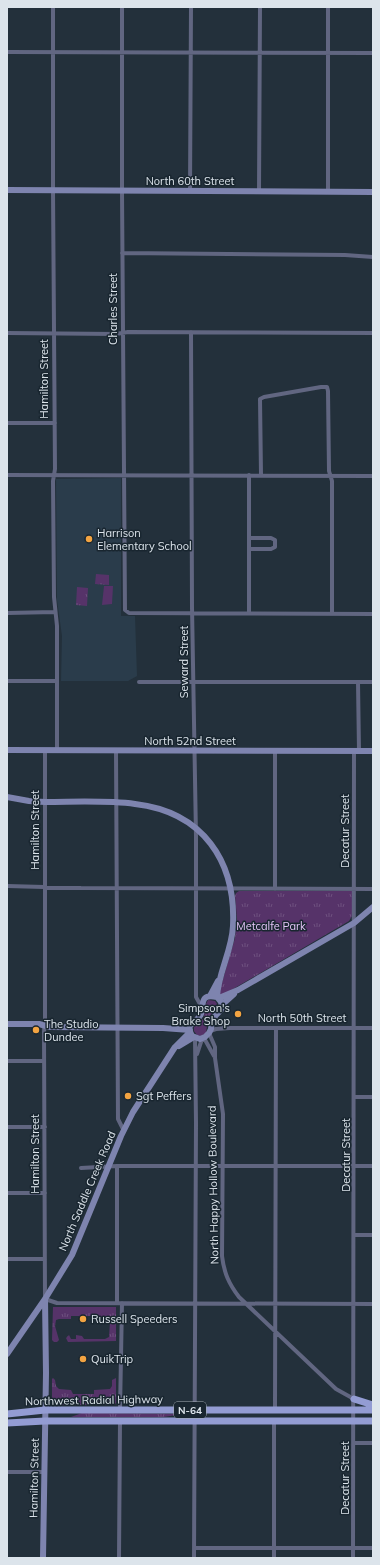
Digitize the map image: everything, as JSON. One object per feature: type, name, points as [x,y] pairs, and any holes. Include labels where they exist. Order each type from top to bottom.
[{"type":"main road","points":[[354,1399],[373,1405]]},
{"type":"main road","name":"Northwest Radial Highway","points":[[7,1414],[45,1410],[373,1410]]},
{"type":"main road","name":"Northwest Radial Highway","points":[[7,1423],[45,1421],[373,1421]]},
{"type":"street","name":"Hamilton Street","points":[[53,7],[55,468],[52,481],[54,589],[57,626],[57,750]]},
{"type":"street","name":"Charles Street","points":[[122,7],[122,333],[126,612],[192,613]]},
{"type":"street","points":[[190,191],[191,7]]},
{"type":"street","points":[[259,191],[260,7]]},
{"type":"street","points":[[328,7],[328,192]]},
{"type":"street","points":[[7,52],[373,53]]},
{"type":"street","name":"North 60th Street","points":[[7,190],[373,192]]},
{"type":"street","points":[[122,253],[345,255],[373,257]]},
{"type":"street","name":"Seward Street","points":[[191,332],[192,613],[196,827],[196,999],[201,1006]]},
{"type":"street","points":[[7,333],[373,333]]},
{"type":"street","points":[[261,476],[260,399],[264,397],[327,387],[329,471],[332,481],[332,613]]},
{"type":"street","points":[[7,423],[55,423]]},
{"type":"street","points":[[7,475],[373,476]]},
{"type":"street","points":[[248,475],[249,613]]},
{"type":"street","points":[[249,538],[271,538],[275,540],[276,544],[272,549],[249,549]]},
{"type":"street","points":[[7,613],[55,612]]},
{"type":"street","points":[[192,613],[373,614]]},
{"type":"street","points":[[7,681],[57,681]]},
{"type":"street","points":[[139,682],[373,682]]},
{"type":"street","name":"Decatur Street","points":[[353,1558],[355,1097],[354,889],[358,682]]},
{"type":"street","name":"North 52nd Street","points":[[7,750],[373,751]]},
{"type":"street","name":"Hamilton Street","points":[[43,1558],[45,1421],[45,750]]},
{"type":"street","points":[[116,750],[118,1119],[124,1131]]},
{"type":"street","points":[[275,751],[275,889]]},
{"type":"street","points":[[7,797],[29,802],[116,802],[156,808],[178,817],[196,827],[207,838],[218,853],[226,870],[231,888],[234,913],[231,947],[222,972],[208,997],[202,1002],[201,1014],[192,1022],[199,1035],[196,1059],[194,1558]]},
{"type":"street","points":[[7,886],[373,889]]},
{"type":"street","points":[[196,992],[200,997],[218,997],[238,990],[354,923],[373,906]]},
{"type":"street","points":[[222,972],[218,997],[222,1007]]},
{"type":"street","points":[[199,1035],[221,1010],[224,1003],[238,990]]},
{"type":"street","points":[[215,1016],[218,1024],[230,1028]]},
{"type":"street","name":"North 50th Street","points":[[163,1028],[192,1022]]},
{"type":"street","name":"North 50th Street","points":[[7,1024],[39,1024],[50,1027],[163,1028],[199,1035],[216,1029],[230,1028],[373,1028]]},
{"type":"street","points":[[275,1410],[276,1028]]},
{"type":"street","name":"North Saddle Creek Road","points":[[7,1354],[45,1299],[76,1246],[133,1112],[171,1054],[179,1046],[199,1035]]},
{"type":"street","name":"North Happy Hollow Boulevard","points":[[199,1035],[215,1058],[223,1114],[223,1266],[230,1286],[246,1304],[336,1389],[354,1399]]},
{"type":"street","points":[[7,1061],[44,1061]]},
{"type":"street","points":[[355,1097],[373,1097]]},
{"type":"street","points":[[7,1127],[45,1127]]},
{"type":"street","points":[[81,1168],[109,1166],[373,1166]]},
{"type":"street","points":[[117,1166],[117,1303]]},
{"type":"street","points":[[7,1193],[45,1193]]},
{"type":"street","points":[[354,1235],[373,1235]]},
{"type":"street","points":[[7,1259],[45,1259]]},
{"type":"street","points":[[45,1299],[57,1303],[373,1304]]},
{"type":"street","points":[[120,1410],[122,1303]]},
{"type":"street","points":[[119,1558],[120,1421]]},
{"type":"street","points":[[274,1422],[274,1558]]},
{"type":"street","points":[[354,1442],[373,1443]]},
{"type":"street","points":[[7,1472],[44,1472]]},
{"type":"street","points":[[194,1548],[373,1548]]},
{"type":"shaded area","name":"Harrison Elementary School","points":[[121,478],[121,616],[135,616],[137,676],[128,681],[61,681],[62,636],[57,600],[56,479]]},
{"type":"green space","points":[[96,574],[109,575],[109,585],[95,584]]},
{"type":"green space","points":[[104,586],[113,586],[112,604],[102,605]]},
{"type":"green space","points":[[77,587],[88,588],[87,606],[76,605]]},
{"type":"green space","name":"Metcalfe Park","points":[[239,891],[352,891],[352,916],[349,921],[221,996],[219,993],[235,938],[237,919],[235,896]]},
{"type":"green space","points":[[208,1000],[215,1001],[217,1008],[208,1018],[206,1033],[201,1036],[197,1035],[194,1031],[194,1027],[204,1018],[205,1006]]},
{"type":"green space","points":[[53,1307],[116,1307],[116,1341],[68,1342],[66,1338],[69,1335],[71,1339],[76,1339],[76,1335],[82,1336],[84,1339],[105,1339],[109,1337],[110,1322],[107,1318],[97,1319],[97,1316],[71,1316],[71,1319],[56,1320],[55,1326],[59,1340],[54,1342],[52,1340]]},
{"type":"green space","points":[[53,1378],[59,1389],[71,1390],[73,1394],[94,1394],[94,1390],[110,1389],[112,1386],[112,1380],[116,1378],[116,1403],[114,1405],[59,1405],[58,1402],[52,1401]]},
{"type":"green space","points":[[82,1413],[187,1415],[164,1417],[71,1417]]},
{"type":"place","name":"Harrison Elementary School","points":[[89,539]]},
{"type":"place","name":"Simpson's Brake Shop","points":[[238,1014]]},
{"type":"place","name":"The Studio Dundee","points":[[36,1030]]},
{"type":"place","name":"Sgt Peffers","points":[[128,1096]]},
{"type":"place","name":"Russell Speeders","points":[[83,1319]]},
{"type":"place","name":"QuikTrip","points":[[83,1359]]}]
